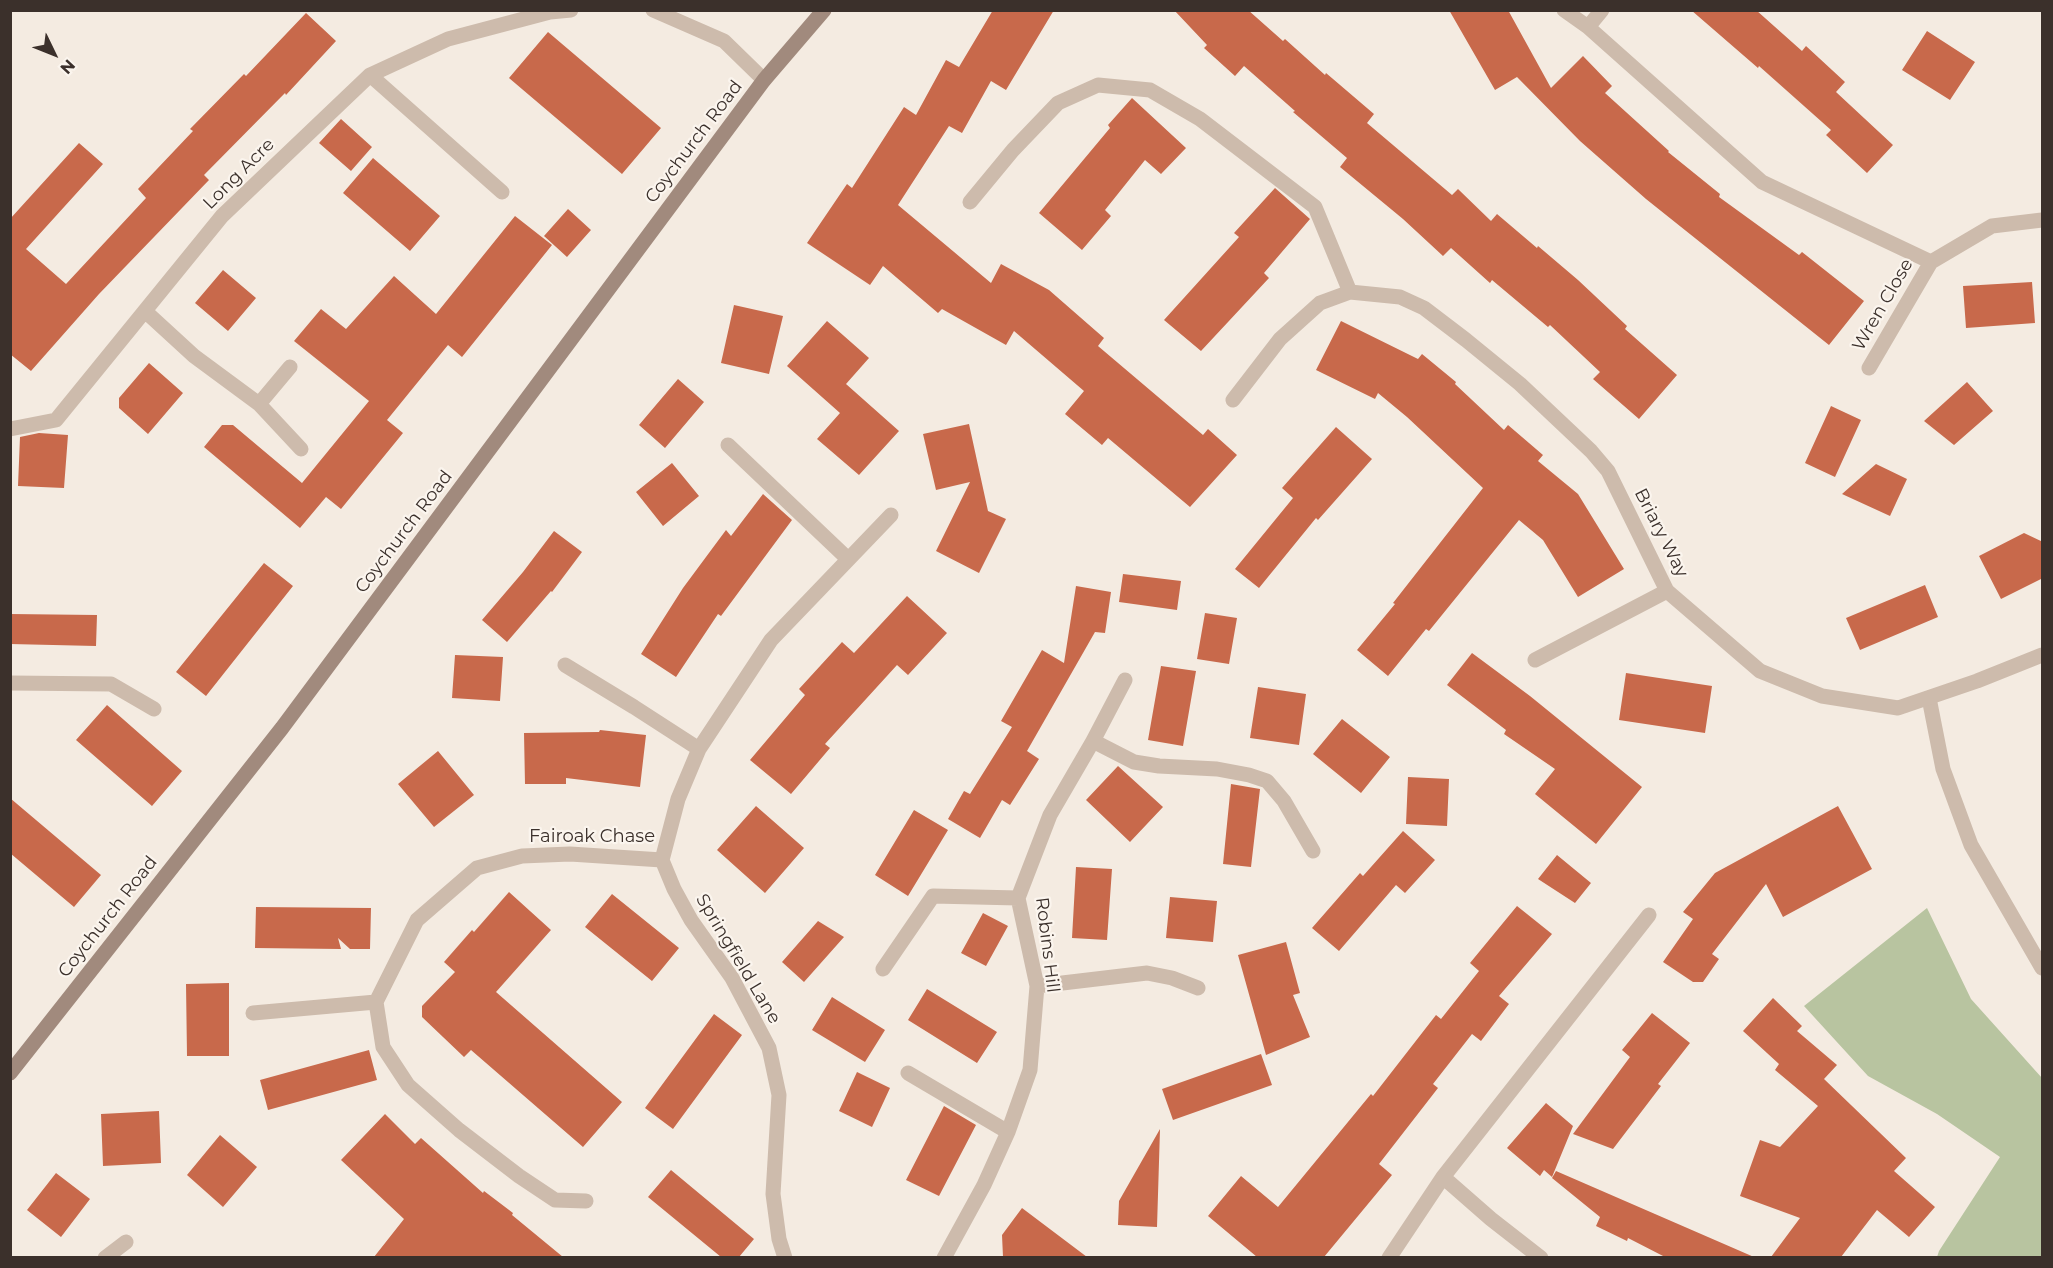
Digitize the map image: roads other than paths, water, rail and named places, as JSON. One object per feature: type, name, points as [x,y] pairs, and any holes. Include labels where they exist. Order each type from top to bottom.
[{"type":"main road","name":"Coychurch Road","points":[[10,1073],[282,728],[764,80],[824,10]]},
{"type":"street","name":"Long Acre","points":[[10,429],[56,420],[222,216],[370,75],[448,39],[550,12],[571,10]]},
{"type":"street","points":[[653,10],[724,41],[764,80]]},
{"type":"street","points":[[1564,10],[1588,27],[1762,182],[1931,262],[1992,226],[2043,220]]},
{"type":"street","points":[[1588,27],[1602,10]]},
{"type":"street","points":[[370,75],[502,192]]},
{"type":"street","points":[[970,202],[1013,150],[1058,103],[1098,86],[1150,90],[1200,119],[1315,207],[1350,292],[1320,303],[1280,339],[1233,400]]},
{"type":"street","name":"Wren Close","points":[[1869,368],[1931,262]]},
{"type":"street","name":"Briary Way","points":[[1350,292],[1400,297],[1424,308],[1520,384],[1591,451],[1608,471],[1667,591],[1760,671],[1822,696],[1898,708],[2043,655]]},
{"type":"street","points":[[146,312],[194,356],[259,404],[301,449]]},
{"type":"street","points":[[259,404],[290,367]]},
{"type":"street","points":[[728,445],[848,559]]},
{"type":"street","name":"Fairoak Chase","points":[[376,1002],[417,920],[477,868],[522,856],[570,854],[662,860],[678,799],[699,749],[771,640],[891,515]]},
{"type":"street","points":[[1535,660],[1667,591]]},
{"type":"street","points":[[565,665],[699,749]]},
{"type":"street","name":"Robins Hill","points":[[944,1257],[984,1185],[1008,1132],[1030,1070],[1037,986],[1018,898],[1050,815],[1125,680]]},
{"type":"street","points":[[10,683],[111,684],[154,709]]},
{"type":"street","points":[[1929,698],[1943,769],[1971,845],[2043,968]]},
{"type":"street","points":[[1093,741],[1134,762],[1159,766],[1217,769],[1249,775],[1267,782],[1284,801],[1313,852]]},
{"type":"street","name":"Springfield Lane","points":[[662,860],[674,889],[691,920],[732,978],[769,1048],[779,1095],[773,1194],[779,1239],[785,1257]]},
{"type":"street","points":[[883,969],[933,896],[1018,898]]},
{"type":"street","points":[[1389,1257],[1443,1177],[1649,915]]},
{"type":"street","points":[[1037,986],[1147,974],[1172,978],[1198,988]]},
{"type":"street","points":[[253,1012],[376,1002],[383,1047],[408,1085],[476,1143],[555,1200],[586,1201]]},
{"type":"street","points":[[908,1073],[1008,1132]]},
{"type":"street","points":[[1443,1177],[1491,1219],[1542,1257]]},
{"type":"street","points":[[105,1257],[126,1242]]}]
